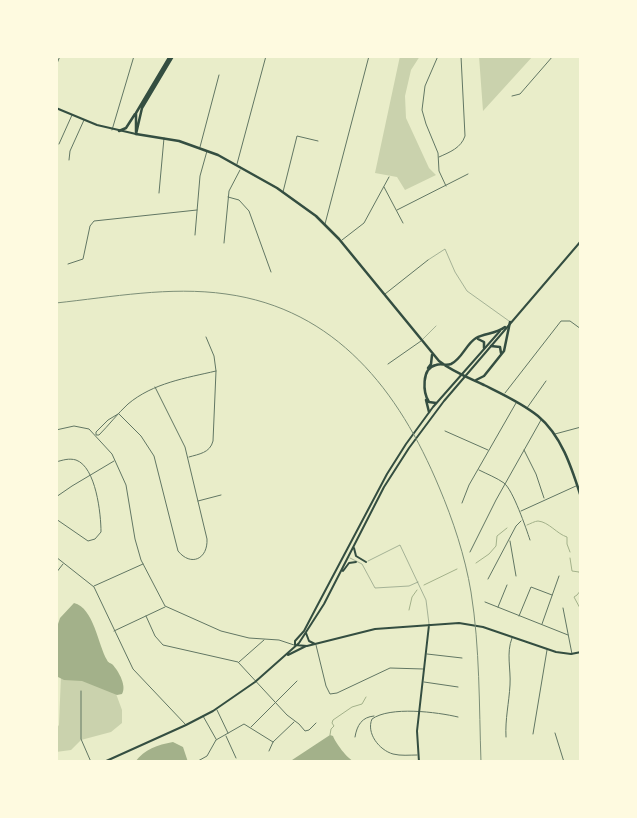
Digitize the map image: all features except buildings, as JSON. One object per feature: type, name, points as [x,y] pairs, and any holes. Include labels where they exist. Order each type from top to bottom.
[{"type":"highway","points":[[119,131],[126,128],[171,56]]},
{"type":"highway","points":[[136,134],[142,108],[171,56]]},
{"type":"highway","points":[[136,113],[136,134]]},
{"type":"highway","points":[[136,134],[164,137],[200,148],[236,164],[282,192],[325,224],[432,353],[444,364],[458,373],[504,395],[542,420],[554,434],[570,464],[581,498]]},
{"type":"highway","points":[[473,380],[484,376],[500,356],[505,348],[510,322]]},
{"type":"highway","points":[[436,404],[429,402],[424,390],[425,379],[431,367],[444,364],[449,365],[476,338],[505,327]]},
{"type":"highway","points":[[454,370],[455,363],[474,341],[482,340],[484,348]]},
{"type":"highway","points":[[491,346],[500,347],[500,356]]},
{"type":"highway","points":[[429,412],[423,384],[431,364],[432,353]]},
{"type":"highway","points":[[484,376],[484,385]]},
{"type":"main road","points":[[56,108],[112,130],[136,134]]},
{"type":"main road","points":[[104,762],[186,726],[216,709],[255,682],[298,643],[336,581],[384,487],[409,448],[438,408],[581,241]]},
{"type":"main road","points":[[505,327],[510,322]]},
{"type":"main road","points":[[295,645],[393,463],[429,412],[501,330]]},
{"type":"main road","points":[[354,546],[356,556],[366,562]]},
{"type":"main road","points":[[336,581],[346,566],[351,562],[356,562]]},
{"type":"main road","points":[[285,655],[307,646],[371,630],[470,624],[548,649],[572,654],[581,652]]},
{"type":"main road","points":[[419,762],[416,736],[429,625]]},
{"type":"main road","points":[[306,632],[309,641],[315,644]]},
{"type":"main road","points":[[295,645],[307,646]]},
{"type":"street","points":[[56,66],[60,56]]},
{"type":"street","points":[[112,130],[134,56]]},
{"type":"street","points":[[236,164],[266,56]]},
{"type":"street","points":[[325,224],[369,56]]},
{"type":"street","points":[[438,56],[425,86],[422,105],[426,124],[439,157],[440,174],[446,186]]},
{"type":"street","points":[[439,157],[458,147],[464,139],[465,124],[461,56]]},
{"type":"street","points":[[512,96],[520,94],[553,56]]},
{"type":"street","points":[[200,148],[219,75]]},
{"type":"street","points":[[59,144],[72,114]]},
{"type":"street","points":[[69,160],[70,151],[84,120]]},
{"type":"street","points":[[282,192],[297,136],[318,141]]},
{"type":"street","points":[[159,194],[164,137]]},
{"type":"street","points":[[195,235],[200,176],[207,151]]},
{"type":"street","points":[[224,243],[228,197],[233,181],[242,167]]},
{"type":"street","points":[[397,210],[468,174]]},
{"type":"street","points":[[341,241],[364,223],[389,177]]},
{"type":"street","points":[[384,186],[403,223]]},
{"type":"street","points":[[228,197],[236,198],[250,211],[270,272]]},
{"type":"street","points":[[68,264],[83,259],[90,226],[94,221],[197,210]]},
{"type":"street","points":[[385,295],[428,260]]},
{"type":"street","points":[[504,395],[560,322],[570,321],[581,329]]},
{"type":"street","points":[[187,457],[204,453],[212,446],[216,371],[214,356],[206,337]]},
{"type":"street","points":[[388,364],[422,340]]},
{"type":"street","points":[[96,435],[99,435],[134,400],[155,387],[216,371]]},
{"type":"street","points":[[526,408],[546,381]]},
{"type":"street","points":[[119,414],[141,436],[152,452],[177,549],[190,560],[202,556],[207,544],[187,457],[174,424],[155,387]]},
{"type":"street","points":[[462,503],[469,485],[516,402]]},
{"type":"street","points":[[96,435],[96,432],[104,423],[119,414]]},
{"type":"street","points":[[470,552],[505,484],[542,420]]},
{"type":"street","points":[[56,430],[69,427],[89,429],[96,435],[115,461],[126,485],[135,539],[143,564],[162,603],[166,607],[221,631],[250,638],[279,640],[295,645]]},
{"type":"street","points":[[554,434],[581,427]]},
{"type":"street","points":[[445,431],[489,451]]},
{"type":"street","points":[[524,450],[540,483],[544,499]]},
{"type":"street","points":[[56,462],[67,459],[78,461],[89,476],[95,486],[98,497],[101,524],[100,534],[95,539],[88,541],[56,519]]},
{"type":"street","points":[[56,497],[115,461]]},
{"type":"street","points":[[479,470],[505,484],[521,511],[522,520],[530,540]]},
{"type":"street","points":[[521,511],[577,485]]},
{"type":"street","points":[[198,501],[221,495]]},
{"type":"street","points":[[488,578],[516,526],[522,520]]},
{"type":"street","points":[[509,540],[516,576]]},
{"type":"street","points":[[56,557],[94,587],[134,672],[186,726]]},
{"type":"street","points":[[56,573],[63,563]]},
{"type":"street","points":[[94,587],[143,564]]},
{"type":"street","points":[[542,624],[558,576]]},
{"type":"street","points":[[498,608],[507,585]]},
{"type":"street","points":[[519,616],[531,587],[552,596]]},
{"type":"street","points":[[484,602],[568,635]]},
{"type":"street","points":[[114,631],[166,607]]},
{"type":"street","points":[[564,608],[572,654]]},
{"type":"street","points":[[146,616],[155,636],[165,646],[238,662],[275,703],[306,732],[316,723]]},
{"type":"street","points":[[506,737],[505,724],[510,686],[509,647],[512,637]]},
{"type":"street","points":[[238,662],[265,639]]},
{"type":"street","points":[[315,644],[326,686],[330,694],[337,693],[390,668],[424,668]]},
{"type":"street","points":[[533,734],[548,649]]},
{"type":"street","points":[[426,654],[462,658]]},
{"type":"street","points":[[251,728],[297,681]]},
{"type":"street","points":[[422,682],[458,687]]},
{"type":"street","points":[[81,691],[82,741],[91,762]]},
{"type":"street","points":[[216,709],[236,758]]},
{"type":"street","points":[[355,737],[357,728],[364,719],[370,717],[419,711],[458,717]]},
{"type":"street","points":[[203,716],[216,740]]},
{"type":"street","points":[[377,716],[371,720],[371,730],[381,747],[396,754],[417,755]]},
{"type":"street","points":[[269,752],[273,742],[294,721]]},
{"type":"street","points":[[198,761],[207,756],[216,740],[244,724],[273,742]]},
{"type":"street","points":[[555,733],[564,762]]},
{"type":"lane","points":[[428,260],[445,249],[455,272],[467,291],[510,322]]},
{"type":"lane","points":[[422,340],[436,326]]},
{"type":"lane","points":[[362,564],[400,545],[426,600],[429,625]]},
{"type":"lane","points":[[344,555],[362,564],[375,588],[409,586],[418,582]]},
{"type":"shaded area","points":[[400,56],[420,56],[411,70],[405,96],[406,118],[429,168],[436,175],[405,190],[397,177],[375,173]]},
{"type":"shaded area","points":[[479,56],[533,56],[483,111]]},
{"type":"shaded area","points":[[74,603],[81,606],[91,619],[107,661],[113,665],[122,679],[124,687],[122,694],[117,695],[82,681],[64,680],[56,676],[56,626],[60,618]]},
{"type":"shaded area","points":[[61,675],[79,678],[115,691],[122,710],[122,723],[111,732],[81,740],[71,750],[56,752]]},
{"type":"shaded area","points":[[330,735],[333,736],[348,758],[354,761],[369,762],[289,762]]},
{"type":"shaded area","points":[[173,742],[183,747],[188,762],[135,762],[152,748]]},
{"type":"waterway","points":[[527,525],[538,521],[542,522],[567,537],[570,552]]},
{"type":"waterway","points":[[476,563],[489,554],[496,546],[497,536],[507,528]]},
{"type":"waterway","points":[[570,558],[572,571],[579,572],[581,576]]},
{"type":"waterway","points":[[424,585],[457,569]]},
{"type":"waterway","points":[[409,610],[412,597],[417,590]]},
{"type":"waterway","points":[[581,590],[574,597],[581,610]]},
{"type":"waterway","points":[[330,735],[331,729],[334,726],[333,720],[352,707],[362,704],[366,697]]},
{"type":"railway","points":[[56,303],[162,292],[184,291],[226,294],[265,303],[300,317],[331,336],[359,360],[383,388],[404,418],[423,452],[439,487],[458,538],[474,613],[479,677],[481,762]]}]
